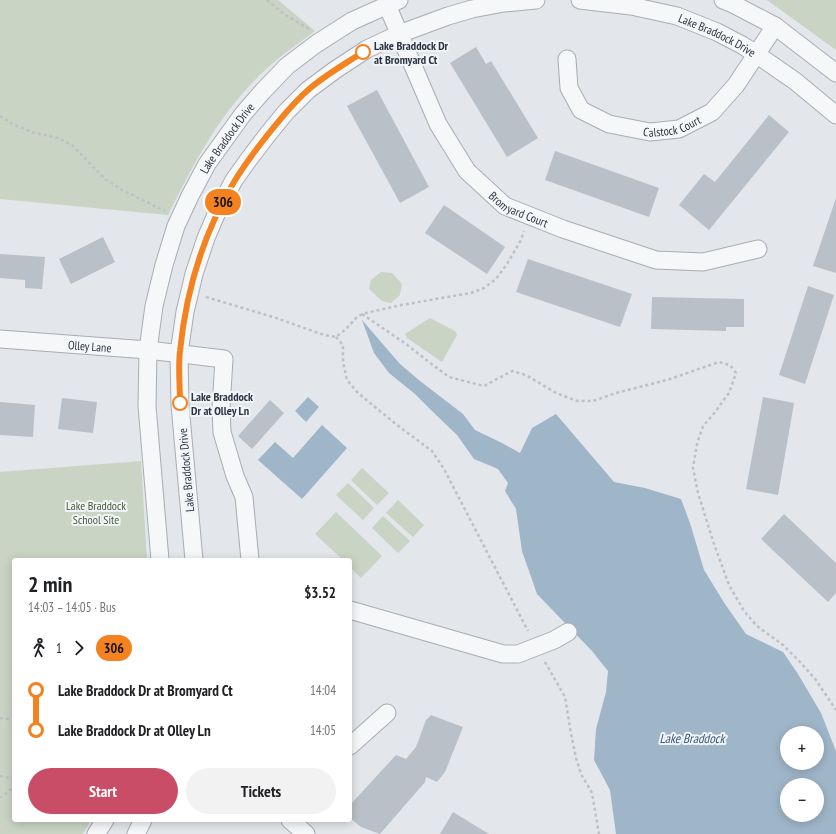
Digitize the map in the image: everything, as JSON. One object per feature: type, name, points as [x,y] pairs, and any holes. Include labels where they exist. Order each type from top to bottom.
[{"type":"street","name":"Lake Braddock Drive","points":[[194,558],[180,405],[179,353],[185,312],[194,274],[206,238],[218,210],[234,180],[286,112],[308,90],[367,49],[399,34],[472,9],[504,3],[536,0]]},
{"type":"street","name":"Lake Braddock Drive","points":[[580,0],[631,6],[677,16],[717,32],[756,54],[794,81],[836,115]]},
{"type":"street","points":[[723,0],[775,26],[836,74]]},
{"type":"street","name":"Lake Braddock Drive","points":[[160,558],[147,406],[148,350],[155,299],[176,226],[207,164],[243,114],[287,66],[321,41],[352,21],[393,2]]},
{"type":"street","name":"Bromyard Court","points":[[393,2],[399,34],[438,124],[466,171],[505,206],[656,260],[703,262],[758,249]]},
{"type":"street","name":"Calstock Court","points":[[567,59],[569,88],[580,110],[609,124],[650,132],[679,129],[712,112],[736,85],[775,26]]},
{"type":"street","name":"Olley Lane","points":[[0,339],[148,350],[224,359],[221,408],[222,432],[235,476],[244,497],[250,558]]},
{"type":"street","points":[[352,611],[503,654],[518,654],[554,640],[568,632]]},
{"type":"street","points":[[352,744],[387,713]]},
{"type":"street","points":[[96,834],[104,822]]},
{"type":"street","points":[[136,834],[142,822]]},
{"type":"path","points":[[267,0],[284,14],[313,32],[321,41]]},
{"type":"path","points":[[0,116],[12,124],[31,132],[58,138],[72,145],[105,179],[122,190],[180,219]]},
{"type":"path","points":[[336,337],[362,314],[401,305],[471,293],[484,288],[496,279],[508,264],[521,240],[530,216]]},
{"type":"path","points":[[190,292],[273,317],[324,335],[336,337],[343,345],[343,362],[347,380],[358,393],[432,451],[444,469],[536,647],[565,697],[576,758],[580,774],[592,793],[599,834]]},
{"type":"path","points":[[362,314],[406,344],[449,377],[484,386],[512,371],[526,375],[556,393],[577,401],[593,401],[616,393],[667,380],[719,362],[730,365],[736,373],[729,393],[703,426],[697,444],[693,468],[698,494],[729,586],[744,612],[757,626],[783,645],[799,661],[816,680],[836,710]]},
{"type":"path","points":[[0,718],[12,720]]},
{"type":"path","points":[[0,776],[12,779]]},
{"type":"path","points":[[0,798],[12,789]]},
{"type":"green space","points":[[0,0],[278,0],[315,31],[266,69],[245,90],[232,106],[219,123],[197,159],[168,215],[0,199]]},
{"type":"green space","points":[[767,0],[836,0],[836,50]]},
{"type":"green space","points":[[381,272],[392,273],[402,284],[400,295],[391,303],[382,301],[369,289],[371,280]]},
{"type":"green space","points":[[430,318],[455,331],[457,335],[442,362],[407,338],[405,334]]},
{"type":"green space","name":"Lake Braddock School Site","points":[[141,461],[147,558],[12,558],[12,822],[90,822],[83,834],[0,834],[0,472]]},
{"type":"green space","points":[[362,468],[389,493],[377,505],[351,480]]},
{"type":"green space","points":[[348,483],[374,508],[363,520],[336,495]]},
{"type":"green space","points":[[398,500],[424,525],[413,537],[386,513]]},
{"type":"green space","points":[[336,512],[382,556],[361,578],[352,569],[352,558],[341,558],[315,534]]},
{"type":"green space","points":[[383,516],[410,541],[398,553],[372,528]]},
{"type":"water","name":"Lake Braddock","points":[[362,320],[400,364],[463,414],[475,430],[520,453],[532,428],[556,414],[614,482],[645,488],[681,499],[704,570],[725,604],[746,634],[783,652],[821,713],[836,751],[836,834],[616,834],[610,790],[594,760],[596,729],[606,692],[608,671],[592,651],[537,594],[522,551],[516,509],[505,491],[508,483],[498,469],[474,459],[457,435],[415,394],[389,373],[374,353]]},
{"type":"water","points":[[308,397],[319,407],[306,422],[295,411]]},
{"type":"water","points":[[322,425],[347,448],[302,499],[258,460],[275,442],[293,458]]},
{"type":"building","points":[[476,47],[486,64],[491,61],[538,138],[507,157],[450,63]]},
{"type":"building","points":[[377,90],[429,187],[400,203],[347,106]]},
{"type":"building","points":[[769,115],[789,132],[709,230],[679,205],[704,174],[715,182]]},
{"type":"building","points":[[555,151],[659,188],[649,217],[545,180]]},
{"type":"building","points":[[836,198],[836,273],[813,266]]},
{"type":"building","points":[[444,205],[505,247],[487,274],[425,233]]},
{"type":"building","points":[[103,237],[115,262],[71,284],[59,259]]},
{"type":"building","points":[[0,254],[45,257],[42,289],[25,288],[25,280],[0,278]]},
{"type":"building","points":[[528,259],[632,294],[620,327],[516,292]]},
{"type":"building","points":[[808,286],[834,295],[805,384],[779,375]]},
{"type":"building","points":[[652,297],[744,299],[744,327],[726,327],[726,331],[651,329]]},
{"type":"building","points":[[763,397],[794,403],[778,495],[746,489]]},
{"type":"building","points":[[62,398],[97,402],[93,433],[58,429]]},
{"type":"building","points":[[270,400],[284,413],[252,449],[238,436]]},
{"type":"building","points":[[0,402],[35,405],[33,437],[0,435]]},
{"type":"building","points":[[784,514],[836,563],[836,593],[828,602],[761,539]]},
{"type":"building","points":[[431,715],[463,727],[445,772],[437,782],[426,777],[425,782],[380,834],[361,827],[352,820],[352,803],[396,755],[406,759],[416,747],[426,720]]},
{"type":"building","points":[[453,812],[489,834],[440,834]]},
{"type":"bus line","name":"306","points":[[180,403],[179,353],[185,312],[194,274],[206,238],[218,210],[234,180],[286,112],[308,90],[363,52]]},
{"type":"place","name":"Lake Braddock Dr at Bromyard Ct","points":[[363,52]]},
{"type":"place","name":"Lake Braddock Dr at Olley Ln","points":[[180,403]]}]
